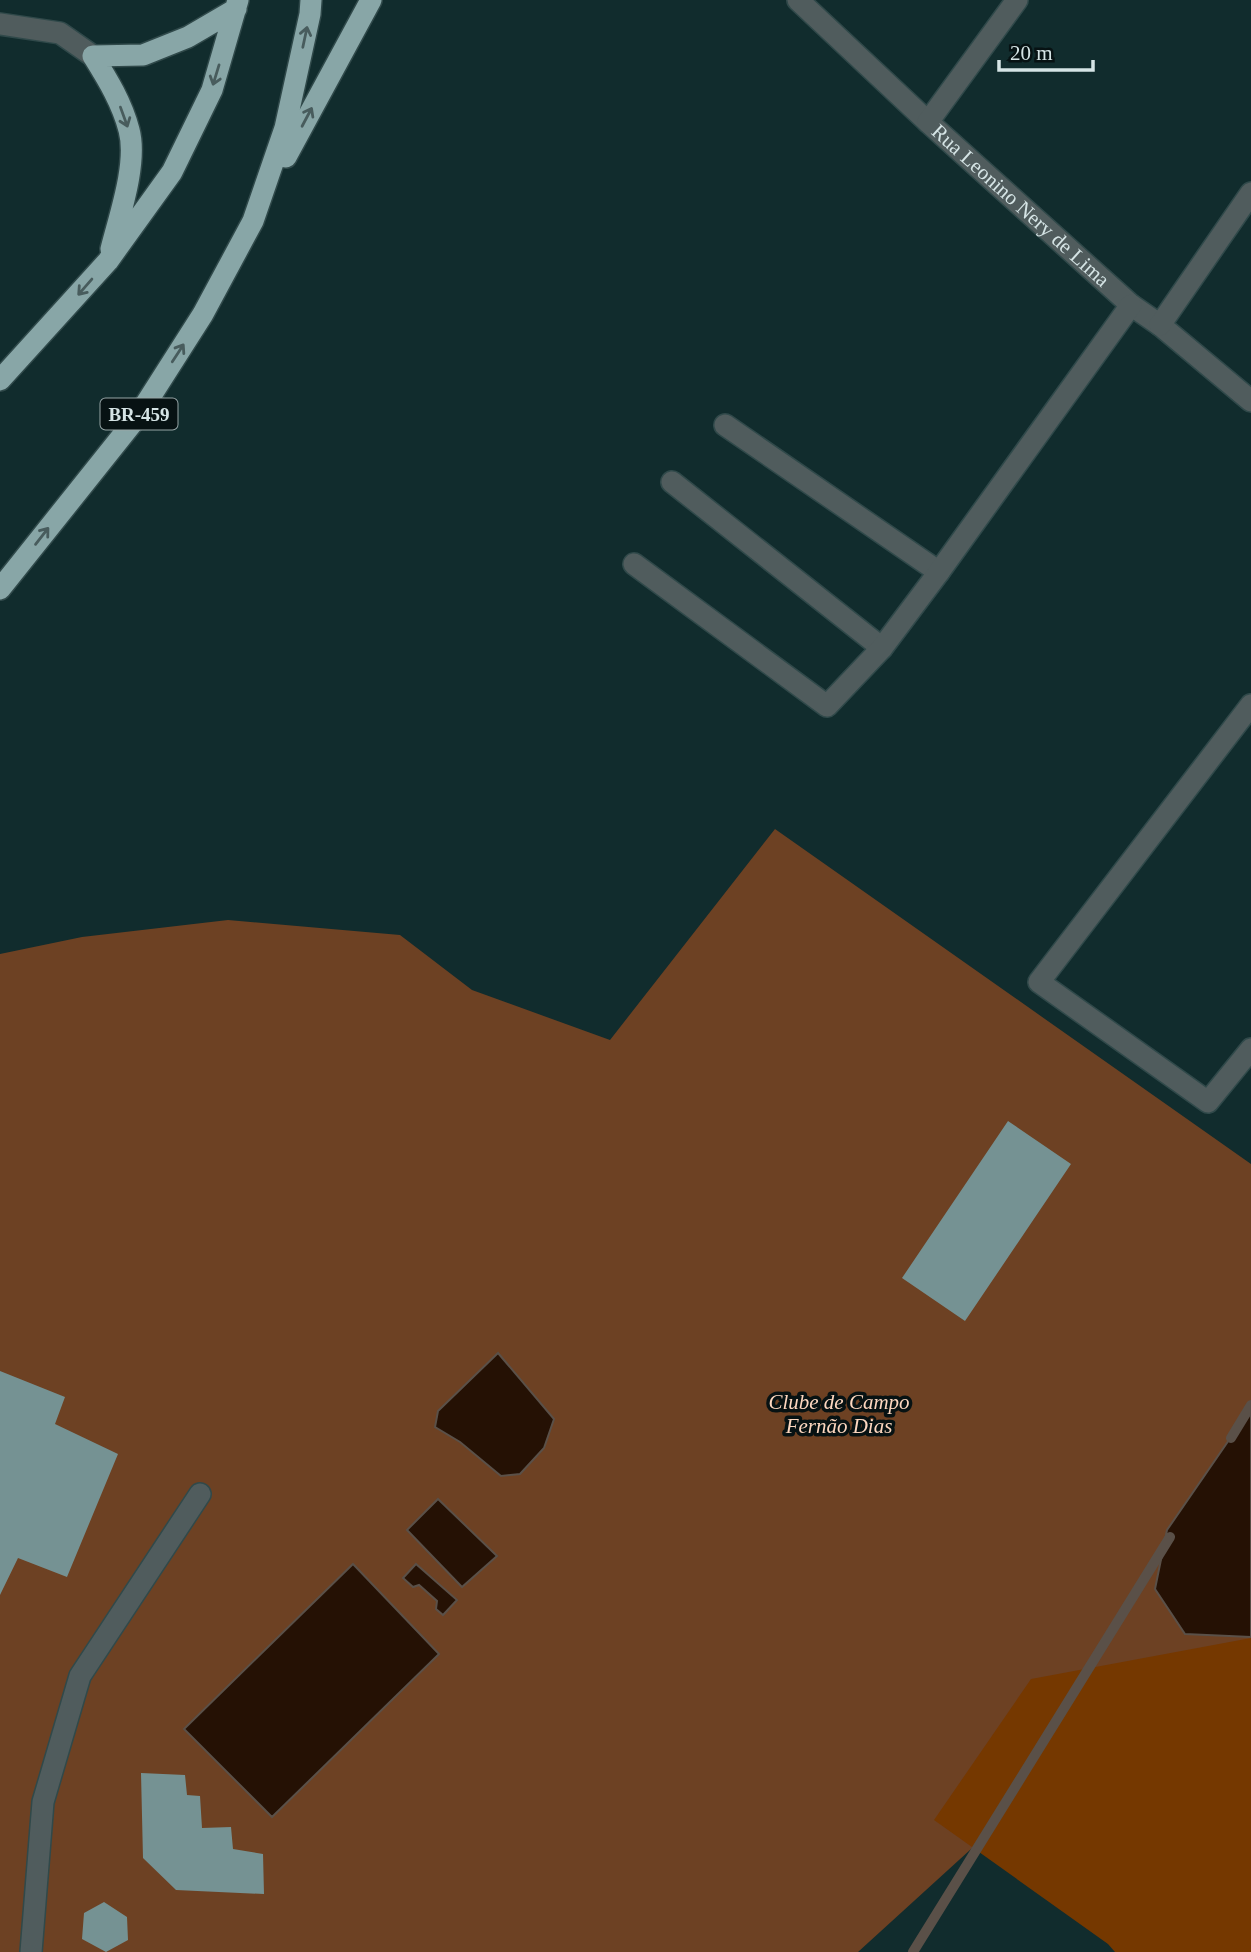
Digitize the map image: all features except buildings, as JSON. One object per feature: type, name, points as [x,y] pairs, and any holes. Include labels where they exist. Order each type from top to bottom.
[{"type":"highway","name":"BR-459","points":[[0,589],[138,416],[203,314],[253,220],[285,128],[311,0]]},
{"type":"highway","points":[[253,220],[371,0]]},
{"type":"highway","points":[[93,56],[143,55],[188,37],[237,5]]},
{"type":"highway","points":[[0,380],[31,349],[108,261],[172,172],[212,90],[237,5]]},
{"type":"highway","points":[[93,56],[115,90],[130,133],[130,173],[108,261]]},
{"type":"street","name":"Rua Leonino Nery de Lima","points":[[798,0],[928,122],[1131,305],[1160,325],[1251,401]]},
{"type":"street","points":[[928,122],[1017,0]]},
{"type":"street","points":[[0,24],[60,33],[93,56]]},
{"type":"street","points":[[1160,325],[1251,193]]},
{"type":"street","points":[[634,564],[827,705],[882,648],[1131,305]]},
{"type":"street","points":[[724,425],[939,572]]},
{"type":"street","points":[[672,482],[882,648]]},
{"type":"street","points":[[1251,705],[1039,982],[1208,1102],[1251,1049]]},
{"type":"street","points":[[31,1952],[43,1802],[80,1676],[200,1493]]},
{"type":"green space","name":"Clube de Campo Fernão Dias","points":[[775,829],[1251,1164],[1251,1713],[1107,1725],[858,1952],[0,1952],[0,954],[82,937],[228,920],[400,935],[472,990],[610,1040]]},
{"type":"shaded area","points":[[498,1353],[554,1419],[544,1448],[520,1474],[501,1476],[460,1442],[435,1427],[438,1411]]},
{"type":"shaded area","points":[[1251,1408],[1251,1637],[1185,1634],[1155,1589],[1167,1530]]},
{"type":"shaded area","points":[[438,1499],[497,1556],[462,1587],[407,1530]]},
{"type":"shaded area","points":[[353,1564],[439,1654],[272,1817],[184,1729]]},
{"type":"shaded area","points":[[416,1564],[457,1600],[443,1615],[436,1609],[437,1601],[419,1585],[413,1587],[403,1578]]},
{"type":"shaded area","points":[[1251,1638],[1251,1952],[1115,1952],[1108,1944],[934,1820],[1031,1679]]},
{"type":"waterway","points":[[1231,1438],[1251,1405]]},
{"type":"waterway","points":[[913,1952],[1170,1537]]}]
